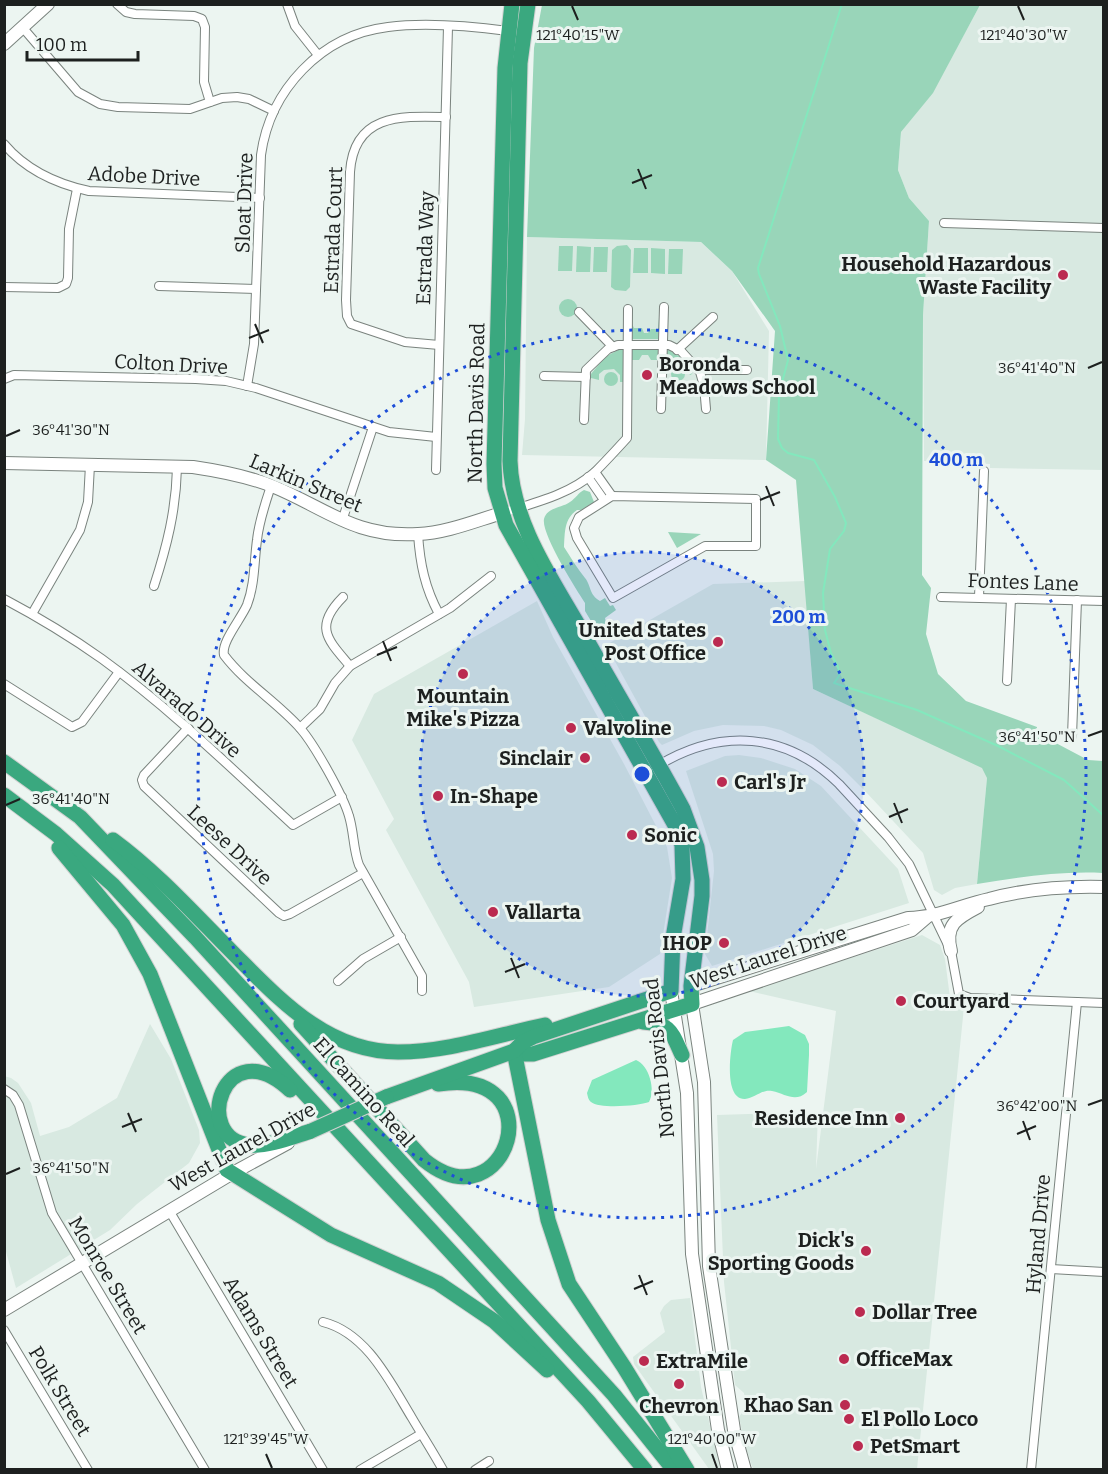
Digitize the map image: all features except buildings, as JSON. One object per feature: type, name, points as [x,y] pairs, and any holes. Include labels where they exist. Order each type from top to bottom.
[{"type":"highway","name":"North Davis Road","points":[[512,4],[505,68],[495,488],[502,513],[526,563],[675,825],[684,860],[684,879],[673,938],[671,991]]},
{"type":"highway","name":"North Davis Road","points":[[528,4],[520,63],[511,477],[518,508],[548,572],[659,765],[692,831],[702,880],[691,986],[692,1004]]},
{"type":"highway","name":"El Camino Real","points":[[4,762],[80,817],[195,936],[614,1395],[674,1470]]},
{"type":"highway","points":[[10,799],[56,834],[114,885],[588,1401],[645,1470]]},
{"type":"highway","points":[[10,799],[74,864],[123,925],[150,974],[226,1170],[331,1235],[438,1283],[494,1321],[565,1387],[588,1401]]},
{"type":"highway","points":[[80,817],[145,865],[273,993],[424,1160],[434,1168],[453,1176],[469,1176],[483,1171],[501,1156],[509,1136],[508,1121],[504,1106],[489,1090],[476,1084],[459,1081],[405,1089]]},
{"type":"highway","name":"West Laurel Drive","points":[[311,1131],[405,1089],[514,1051],[523,1042],[533,1037],[671,991]]},
{"type":"highway","points":[[273,993],[321,1031],[348,1043],[395,1052],[449,1046],[601,1014]]},
{"type":"highway","name":"West Laurel Drive","points":[[514,1051],[533,1054],[692,1004]]},
{"type":"highway","points":[[637,1022],[664,1025],[682,1055]]},
{"type":"highway","points":[[514,1051],[548,1220],[569,1284],[624,1367],[687,1470]]},
{"type":"highway","points":[[311,1131],[262,1144],[240,1143],[230,1136],[220,1121],[218,1109],[221,1095],[229,1082],[240,1074],[256,1071],[271,1074],[345,1138]]},
{"type":"street","points":[[4,44],[48,4]]},
{"type":"street","points":[[117,4],[126,12],[135,14],[194,16],[202,19],[205,27],[204,82],[210,102]]},
{"type":"street","points":[[287,4],[295,26],[318,55]]},
{"type":"street","name":"Sloat Drive","points":[[247,386],[254,353],[262,146],[274,111],[288,86],[318,55],[348,38],[372,30],[398,26],[508,31]]},
{"type":"street","name":"Estrada Way","points":[[436,470],[448,27]]},
{"type":"street","points":[[23,28],[78,92],[94,102],[111,107],[184,109],[199,107],[227,97],[237,97],[249,99],[274,111]]},
{"type":"street","name":"Estrada Court","points":[[439,345],[405,342],[351,324],[347,316],[346,300],[351,164],[356,148],[370,130],[386,120],[406,116],[446,117]]},
{"type":"street","name":"Adobe Drive","points":[[4,144],[33,169],[76,189],[103,193],[260,198]]},
{"type":"street","points":[[4,287],[58,288],[66,284],[69,229],[76,189]]},
{"type":"street","points":[[944,223],[1104,228]]},
{"type":"street","points":[[159,286],[256,289]]},
{"type":"street","points":[[661,409],[664,307]]},
{"type":"street","points":[[628,309],[628,344]]},
{"type":"street","points":[[579,312],[613,347]]},
{"type":"street","points":[[677,350],[713,317]]},
{"type":"street","points":[[584,420],[586,369],[608,349],[628,344],[669,345],[677,350],[699,370],[704,386],[706,409]]},
{"type":"street","name":"Larkin Street","points":[[4,463],[193,467],[215,470],[271,486],[342,521],[378,532],[418,534],[444,531],[557,495],[592,474],[627,438],[629,427],[628,344]]},
{"type":"street","points":[[699,370],[747,370]]},
{"type":"street","name":"Colton Drive","points":[[4,379],[14,375],[218,380],[247,386],[373,427],[405,435],[436,437]]},
{"type":"street","points":[[544,376],[586,377]]},
{"type":"street","points":[[342,521],[373,427]]},
{"type":"street","points":[[32,614],[80,530],[88,502],[90,465]]},
{"type":"street","points":[[154,586],[172,526],[177,468]]},
{"type":"street","points":[[979,597],[984,471]]},
{"type":"street","points":[[592,474],[608,498]]},
{"type":"street","points":[[271,486],[259,530],[250,595],[242,616],[224,645],[223,652],[226,658],[300,728],[313,747],[342,797],[350,818],[354,851],[363,873],[422,976],[422,991]]},
{"type":"street","points":[[608,498],[756,499],[756,546],[705,546],[613,598],[577,538],[574,528],[579,517],[608,498]]},
{"type":"street","points":[[418,534],[423,577],[439,614]]},
{"type":"street","points":[[300,728],[320,709],[335,683],[350,666],[464,599],[491,576]]},
{"type":"street","points":[[343,597],[332,609],[326,634],[350,666]]},
{"type":"street","name":"Fontes Lane","points":[[941,597],[1104,601]]},
{"type":"street","points":[[1007,681],[1011,598]]},
{"type":"street","name":"Alvarado Drive","points":[[4,599],[83,646],[119,672],[188,728],[293,825],[342,797]]},
{"type":"street","points":[[1072,736],[1077,600]]},
{"type":"street","points":[[4,684],[72,727],[80,724],[119,672]]},
{"type":"street","name":"Leese Drive","points":[[188,728],[144,775],[142,780],[144,786],[279,914],[291,914],[363,873]]},
{"type":"street","points":[[659,765],[688,750],[730,740],[748,740],[775,745],[806,758],[838,784],[904,856],[930,917],[951,951]]},
{"type":"street","points":[[930,917],[1009,894],[1048,889],[1104,887]]},
{"type":"street","points":[[1009,894],[978,907],[957,920],[950,928],[948,936],[955,965],[956,989],[959,994],[963,997],[1104,1003]]},
{"type":"street","name":"West Laurel Drive","points":[[691,986],[908,918],[930,917]]},
{"type":"street","name":"West Laurel Drive","points":[[692,1004],[912,930],[930,917]]},
{"type":"street","points":[[338,981],[363,959],[401,937]]},
{"type":"street","name":"North Davis Road","points":[[671,991],[687,1093],[692,1254],[718,1430],[728,1470]]},
{"type":"street","name":"Hyland Drive","points":[[1031,1470],[1077,1002]]},
{"type":"street","name":"North Davis Road","points":[[692,1004],[704,1082],[709,1266],[734,1430],[745,1470]]},
{"type":"street","name":"Monroe Street","points":[[4,1089],[13,1095],[19,1105],[50,1210],[205,1470]]},
{"type":"street","name":"West Laurel Drive","points":[[4,1310],[231,1174],[311,1131]]},
{"type":"street","name":"Adams Street","points":[[170,1212],[323,1470]]},
{"type":"street","points":[[1051,1269],[1104,1272]]},
{"type":"street","points":[[322,1322],[335,1325],[371,1355],[443,1470]]},
{"type":"street","name":"Polk Street","points":[[4,1330],[88,1470]]},
{"type":"street","points":[[360,1470],[421,1434]]},
{"type":"street","points":[[475,1470],[489,1461]]},
{"type":"shaded area","points":[[542,5],[980,5],[933,93],[901,132],[898,170],[909,198],[929,221],[923,315],[922,575],[931,588],[926,634],[938,674],[966,701],[1037,727],[1037,733],[1088,760],[1103,761],[1103,873],[1040,875],[977,884],[987,778],[982,768],[813,689],[796,480],[766,460],[775,331],[732,271],[701,242],[527,237],[534,48]]},
{"type":"shaded area","points":[[980,5],[1103,5],[1103,470],[990,468],[990,464],[924,461],[923,315],[929,221],[909,198],[898,170],[901,132],[933,92]]},
{"type":"shaded area","name":"Boronda Meadows School","points":[[527,237],[701,242],[732,271],[769,331],[766,460],[522,455],[525,419]]},
{"type":"shaded area","points":[[627,245],[631,250],[630,287],[626,291],[615,290],[611,287],[612,250],[617,246]]},
{"type":"shaded area","points":[[559,246],[573,246],[572,271],[558,271]]},
{"type":"shaded area","points":[[577,246],[591,247],[590,272],[576,272]]},
{"type":"shaded area","points":[[594,247],[608,247],[607,272],[593,272]]},
{"type":"shaded area","points":[[634,248],[648,248],[648,273],[633,273]]},
{"type":"shaded area","points":[[651,248],[665,249],[665,274],[651,273]]},
{"type":"shaded area","points":[[669,249],[683,249],[682,274],[668,274]]},
{"type":"shaded area","points":[[568,299],[576,304],[577,308],[572,316],[568,317],[560,312],[559,308],[564,300]]},
{"type":"shaded area","points":[[659,318],[658,339],[632,339],[632,324],[634,328],[642,328],[644,333],[648,333],[651,329],[658,329]]},
{"type":"shaded area","points":[[634,348],[657,349],[659,360],[651,360],[648,355],[642,355],[639,360],[631,360],[631,350]]},
{"type":"shaded area","points":[[620,349],[624,350],[624,382],[620,382],[620,375],[614,369],[604,370],[599,374],[599,380],[591,378],[591,374],[605,357]]},
{"type":"shaded area","points":[[669,350],[687,361],[693,370],[692,374],[690,375],[685,365],[673,364],[665,375],[666,351]]},
{"type":"shaded area","points":[[678,367],[683,369],[685,374],[683,379],[678,381],[673,379],[671,374],[673,369]]},
{"type":"shaded area","points":[[611,372],[616,374],[618,379],[616,384],[611,386],[606,384],[604,379],[606,374]]},
{"type":"shaded area","points":[[584,490],[590,492],[594,502],[577,510],[570,517],[566,526],[564,547],[587,581],[594,596],[600,601],[605,598],[616,610],[605,618],[613,633],[605,639],[585,611],[585,603],[548,536],[544,519],[548,512],[567,504]]},
{"type":"shaded area","points":[[668,532],[701,534],[677,548]]},
{"type":"shaded area","points":[[805,581],[813,689],[982,767],[986,772],[977,884],[955,888],[942,895],[934,890],[923,853],[865,791],[840,766],[813,745],[781,730],[764,726],[723,725],[694,731],[662,745],[606,645],[713,584]]},
{"type":"shaded area","points":[[537,601],[553,637],[624,764],[667,847],[672,878],[660,954],[609,987],[474,1007],[469,982],[386,830],[394,819],[352,740],[374,694]]},
{"type":"shaded area","points":[[725,756],[761,758],[795,769],[821,786],[898,869],[909,903],[712,966],[705,954],[714,871],[713,854],[686,771]]},
{"type":"shaded area","points":[[922,935],[940,945],[945,959],[950,998],[964,1007],[917,1469],[753,1469],[739,1417],[746,1407],[744,1393],[735,1385],[724,1282],[717,1115],[818,1112],[816,1169],[836,1011],[749,991]]},
{"type":"shaded area","points":[[150,1024],[171,1059],[199,1130],[200,1143],[189,1163],[137,1204],[110,1230],[16,1288],[5,1248],[4,1076],[18,1083],[31,1103],[40,1136],[69,1127],[117,1098]]},
{"type":"shaded area","points":[[789,1026],[805,1035],[809,1044],[807,1092],[798,1097],[768,1091],[745,1099],[738,1097],[731,1084],[730,1074],[733,1040],[745,1032]]},
{"type":"shaded area","points":[[636,1060],[648,1072],[650,1078],[652,1091],[649,1102],[628,1106],[602,1106],[590,1101],[587,1093],[592,1080]]},
{"type":"shaded area","points":[[690,1298],[701,1387],[720,1469],[709,1469],[634,1364],[633,1357],[665,1332],[660,1313],[664,1306],[671,1300]]},
{"type":"waterway","points":[[842,4],[758,268],[780,326],[788,360],[779,394],[778,439],[782,448],[788,453],[814,460],[835,497],[846,523],[844,531],[830,549],[823,593],[825,630],[831,653],[838,667],[839,676],[834,683],[917,710],[998,746],[1064,780],[1104,816]]},
{"type":"place","name":"Household Hazardous Waste Facility","points":[[1063,275]]},
{"type":"place","name":"Boronda Meadows School","points":[[647,375]]},
{"type":"place","name":"United States Post Office","points":[[718,642]]},
{"type":"place","name":"Mountain Mike's Pizza","points":[[463,674]]},
{"type":"place","name":"Valvoline","points":[[571,728]]},
{"type":"place","name":"Sinclair","points":[[585,758]]},
{"type":"place","name":"Carl's Jr","points":[[722,782]]},
{"type":"place","name":"In-Shape","points":[[438,796]]},
{"type":"place","name":"Sonic","points":[[632,835]]},
{"type":"place","name":"Vallarta","points":[[493,912]]},
{"type":"place","name":"IHOP","points":[[724,943]]},
{"type":"place","name":"Courtyard","points":[[901,1001]]},
{"type":"place","name":"Residence Inn","points":[[900,1118]]},
{"type":"place","name":"Dick's Sporting Goods","points":[[866,1251]]},
{"type":"place","name":"Dollar Tree","points":[[860,1312]]},
{"type":"place","name":"OfficeMax","points":[[844,1359]]},
{"type":"place","name":"ExtraMile","points":[[644,1361]]},
{"type":"place","name":"Chevron","points":[[679,1384]]},
{"type":"place","name":"Khao San","points":[[845,1405]]},
{"type":"place","name":"El Pollo Loco","points":[[849,1419]]},
{"type":"place","name":"PetSmart","points":[[858,1446]]}]
